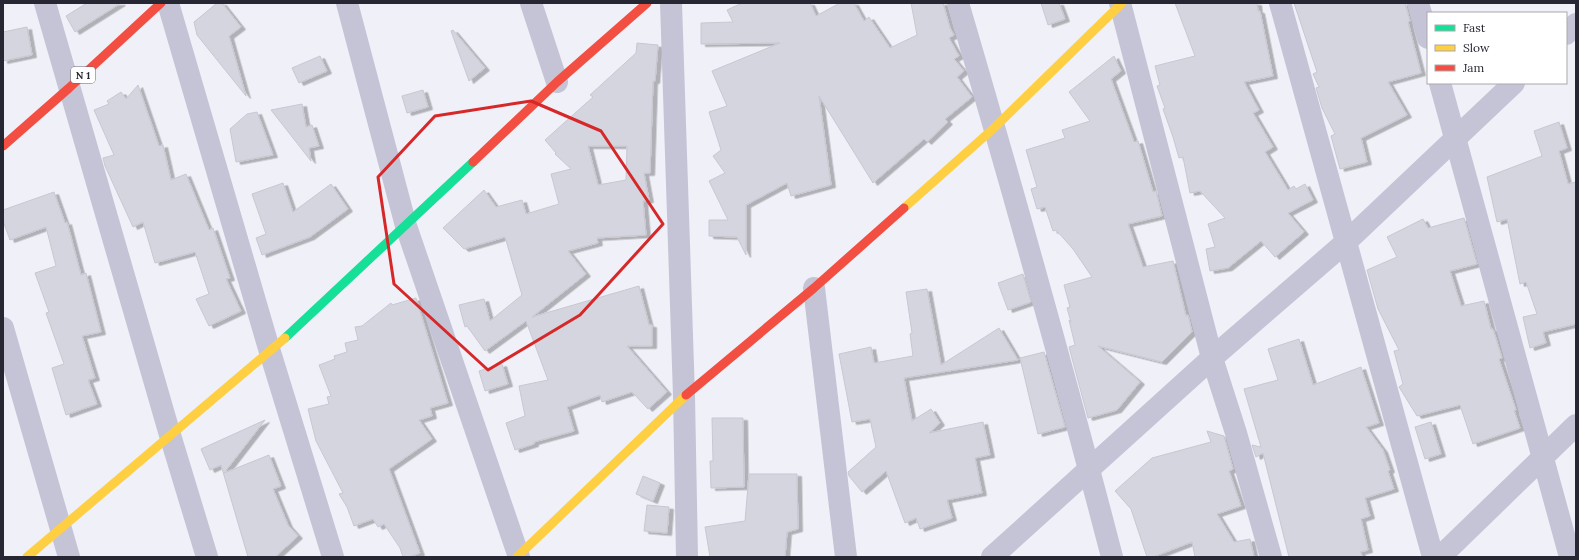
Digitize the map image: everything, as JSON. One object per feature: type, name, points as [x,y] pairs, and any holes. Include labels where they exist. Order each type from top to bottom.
[{"type":"main road","name":"N 1","points":[[3,146],[69,88],[161,3]]},
{"type":"main road","points":[[28,557],[61,527],[270,352],[406,226],[557,82],[647,3]]},
{"type":"main road","points":[[518,556],[684,396],[814,288],[994,128],[1121,4]]},
{"type":"street","points":[[45,3],[170,435],[207,557]]},
{"type":"street","points":[[168,3],[270,352],[333,557]]},
{"type":"street","points":[[347,3],[406,226],[518,556]]},
{"type":"street","points":[[531,3],[557,82]]},
{"type":"street","points":[[671,3],[684,396],[687,557]]},
{"type":"street","points":[[958,3],[994,128],[1112,557]]},
{"type":"street","points":[[1280,3],[1433,557]]},
{"type":"street","points":[[1418,3],[1427,34]]},
{"type":"street","points":[[1121,4],[1212,358],[1236,433],[1271,557]]},
{"type":"street","points":[[1567,33],[1576,24]]},
{"type":"street","points":[[1440,84],[1570,557]]},
{"type":"street","points":[[992,557],[1212,358],[1346,242],[1513,84]]},
{"type":"street","points":[[814,288],[846,557]]},
{"type":"street","points":[[3,328],[69,557]]},
{"type":"street","points":[[1440,557],[1576,425]]},
{"type":"highlighted area","points":[[531,101],[601,131],[663,224],[580,315],[488,370],[394,284],[378,177],[435,116]]},
{"type":"building","points":[[87,3],[121,3],[75,32],[66,16]]},
{"type":"building","points":[[217,3],[222,3],[241,27],[229,36],[246,96],[197,35],[194,22]]},
{"type":"building","points":[[742,3],[810,3],[816,16],[840,3],[854,3],[864,21],[869,17],[890,48],[917,35],[911,3],[943,3],[950,28],[954,35],[949,38],[959,56],[954,59],[964,71],[957,77],[972,97],[945,119],[948,122],[927,142],[924,139],[873,183],[819,96],[831,185],[791,196],[787,183],[746,205],[746,255],[737,237],[709,236],[709,220],[728,220],[709,181],[725,173],[713,156],[721,150],[709,112],[727,106],[712,71],[780,43],[701,44],[701,23],[733,22],[727,10]]},
{"type":"building","points":[[1041,3],[1059,3],[1065,19],[1048,25]]},
{"type":"building","points":[[1175,3],[1257,3],[1258,11],[1260,11],[1273,76],[1244,82],[1259,110],[1253,113],[1273,147],[1265,152],[1288,190],[1294,186],[1296,189],[1305,184],[1313,200],[1288,213],[1304,232],[1275,257],[1261,241],[1228,268],[1210,271],[1206,249],[1215,247],[1208,224],[1225,218],[1200,191],[1190,193],[1183,157],[1179,158],[1163,109],[1165,108],[1157,86],[1160,85],[1155,66],[1195,56]]},
{"type":"building","points":[[1294,3],[1405,3],[1410,21],[1408,22],[1421,73],[1388,82],[1407,115],[1361,138],[1367,162],[1340,169],[1331,136],[1335,134],[1322,108],[1316,88],[1319,87],[1313,74],[1317,72]]},
{"type":"building","points":[[27,27],[32,55],[3,61],[3,32]]},
{"type":"building","points":[[453,30],[485,68],[469,81],[451,31]]},
{"type":"building","points":[[637,43],[658,45],[655,81],[653,81],[650,173],[644,173],[649,200],[643,201],[646,235],[597,238],[598,243],[568,251],[586,274],[532,317],[639,286],[649,325],[652,325],[652,346],[627,346],[667,392],[648,409],[632,392],[602,402],[600,395],[567,407],[574,431],[534,442],[534,444],[515,450],[506,423],[525,416],[519,386],[548,380],[526,321],[485,351],[467,326],[465,327],[459,305],[484,299],[490,321],[522,295],[505,237],[464,249],[443,228],[484,190],[496,207],[522,200],[526,214],[559,204],[551,174],[571,169],[555,154],[556,153],[545,140],[593,97],[590,95],[636,53]],"holes":[[[588,146],[627,146],[626,180],[598,185]]]},
{"type":"building","points":[[320,56],[327,71],[299,83],[292,68]]},
{"type":"building","points":[[1114,56],[1121,71],[1111,79],[1134,142],[1138,141],[1153,192],[1156,191],[1162,216],[1128,224],[1143,267],[1173,261],[1186,316],[1188,315],[1192,332],[1162,362],[1098,346],[1140,382],[1117,410],[1088,418],[1069,347],[1075,345],[1067,308],[1070,307],[1064,285],[1092,277],[1073,249],[1056,230],[1053,231],[1045,207],[1037,209],[1031,189],[1037,187],[1026,150],[1065,138],[1062,130],[1090,121],[1069,92]]},
{"type":"building","points":[[138,85],[159,146],[163,145],[171,180],[186,174],[209,230],[213,228],[230,278],[226,279],[241,311],[209,326],[196,299],[209,294],[195,252],[155,263],[143,222],[133,227],[105,166],[103,158],[114,155],[94,110],[109,104],[107,101],[121,92],[126,99]]},
{"type":"building","points":[[423,90],[428,107],[407,113],[402,96]]},
{"type":"building","points":[[302,104],[306,127],[312,125],[319,146],[309,148],[311,161],[271,110]]},
{"type":"building","points":[[257,112],[273,155],[236,162],[230,129],[247,114]]},
{"type":"building","points":[[1559,122],[1567,148],[1559,151],[1568,184],[1576,182],[1576,324],[1543,332],[1546,343],[1530,348],[1523,317],[1537,314],[1526,282],[1520,284],[1507,219],[1497,222],[1487,177],[1542,156],[1534,131]]},
{"type":"building","points":[[283,183],[293,212],[331,184],[348,209],[310,237],[262,255],[256,238],[266,234],[252,194]]},
{"type":"building","points":[[54,192],[65,223],[67,222],[81,275],[86,273],[101,332],[82,336],[95,378],[88,380],[97,404],[66,415],[52,368],[64,364],[46,313],[49,312],[35,273],[56,266],[46,227],[10,240],[3,221],[3,210]]},
{"type":"building","points":[[1464,218],[1477,264],[1450,271],[1461,306],[1484,301],[1491,329],[1493,329],[1502,358],[1499,359],[1516,410],[1514,410],[1520,428],[1473,444],[1460,405],[1417,416],[1399,387],[1403,384],[1394,351],[1399,350],[1378,309],[1367,270],[1397,257],[1387,237],[1423,219],[1428,228]]},
{"type":"building","points":[[1023,274],[1031,302],[1008,310],[998,283]]},
{"type":"building","points":[[927,289],[941,365],[999,328],[1018,360],[904,378],[912,421],[931,409],[940,423],[929,433],[983,422],[990,455],[975,458],[982,493],[947,500],[952,518],[920,529],[916,518],[905,523],[886,471],[862,492],[849,476],[848,472],[876,447],[870,419],[852,422],[839,354],[871,347],[874,363],[913,356],[910,334],[912,333],[906,292]]},
{"type":"building","points":[[416,298],[448,403],[430,408],[432,416],[419,420],[432,439],[389,469],[420,553],[409,557],[403,557],[400,548],[384,524],[378,527],[373,519],[354,526],[347,507],[339,494],[343,493],[316,441],[308,409],[329,404],[327,397],[331,396],[319,365],[335,359],[334,356],[347,352],[345,343],[358,340],[355,327],[362,326],[391,303],[392,305]]},
{"type":"building","points":[[1299,339],[1313,385],[1361,367],[1379,423],[1366,427],[1383,450],[1390,470],[1388,471],[1394,489],[1365,498],[1370,516],[1361,519],[1368,550],[1360,552],[1363,557],[1289,557],[1263,453],[1256,457],[1252,445],[1261,447],[1244,389],[1278,380],[1268,349]]},
{"type":"building","points":[[1044,352],[1065,427],[1038,434],[1020,358]]},
{"type":"building","points":[[502,364],[508,384],[485,391],[479,371]]},
{"type":"building","points":[[712,418],[743,418],[744,487],[711,488],[710,461],[713,461]]},
{"type":"building","points":[[265,420],[224,473],[269,455],[281,486],[273,489],[288,525],[298,536],[275,557],[248,557],[221,465],[210,470],[201,449]]},
{"type":"building","points":[[1431,422],[1441,454],[1425,459],[1415,427]]},
{"type":"building","points":[[1207,431],[1224,436],[1233,469],[1229,471],[1241,506],[1217,514],[1234,542],[1250,539],[1254,557],[1195,557],[1192,542],[1153,557],[1147,557],[1131,509],[1115,491],[1152,458],[1211,442]]},
{"type":"building","points":[[749,474],[797,474],[798,529],[787,532],[785,557],[710,557],[705,527],[745,521]]},
{"type":"building","points":[[643,476],[660,483],[653,501],[636,494]]},
{"type":"building","points":[[647,505],[669,507],[667,533],[644,531]]},
{"type":"traffic: fast","points":[[285,338],[473,162]]},
{"type":"traffic: slow","points":[[904,208],[994,128],[1122,3]]},
{"type":"traffic: slow","points":[[27,557],[285,338]]},
{"type":"traffic: slow","points":[[517,557],[686,395]]},
{"type":"traffic: jam","points":[[3,146],[69,88],[161,3]]},
{"type":"traffic: jam","points":[[473,162],[557,82],[647,3]]},
{"type":"traffic: jam","points":[[686,395],[814,288],[904,208]]}]
